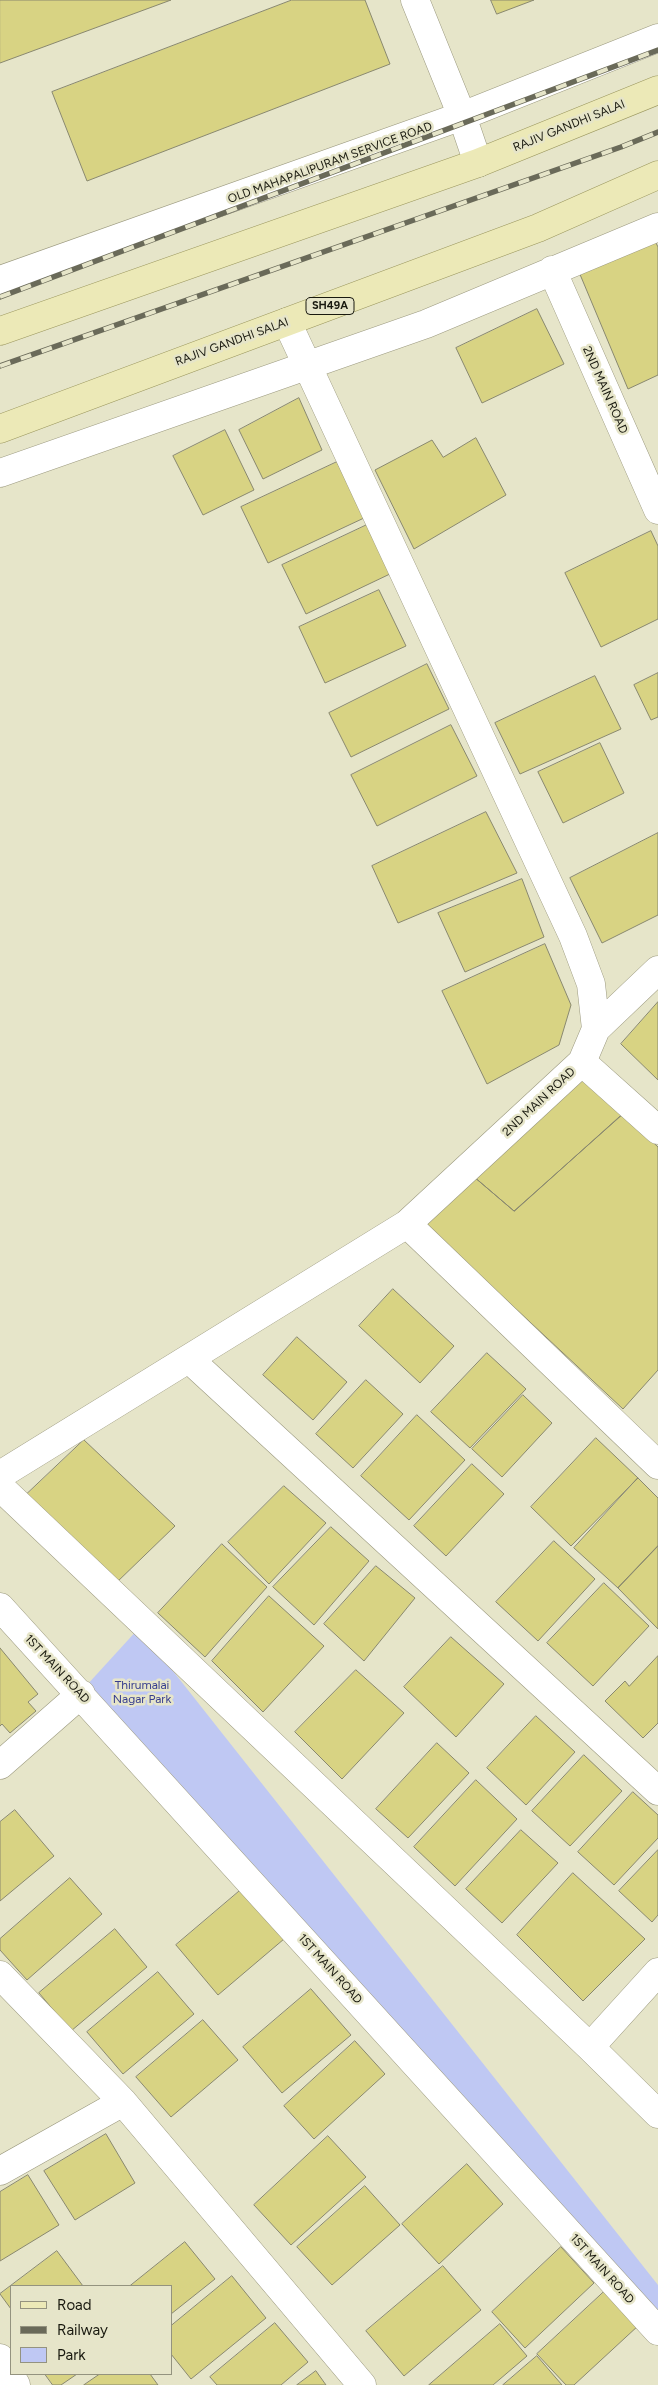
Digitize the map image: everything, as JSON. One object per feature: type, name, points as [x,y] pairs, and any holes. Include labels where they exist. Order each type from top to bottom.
[{"type":"main road","name":"RAJIV GANDHI SALAI","points":[[0,331],[478,163],[658,90]]},
{"type":"main road","name":"RAJIV GANDHI SALAI","points":[[0,429],[538,228],[658,175]]},
{"type":"street","points":[[414,0],[462,116],[478,163]]},
{"type":"street","name":"OLD MAHAPALIPURAM SERVICE ROAD","points":[[0,280],[462,116],[658,38]]},
{"type":"street","points":[[0,473],[426,324],[658,227]]},
{"type":"street","name":"2ND MAIN ROAD","points":[[552,270],[658,510]]},
{"type":"street","points":[[287,322],[573,936],[591,984],[596,1029]]},
{"type":"street","name":"2ND MAIN ROAD","points":[[0,1475],[407,1224],[582,1062],[596,1029],[658,970]]},
{"type":"street","points":[[582,1062],[658,1130]]},
{"type":"street","points":[[407,1224],[658,1465]]},
{"type":"street","points":[[189,1359],[658,1791]]},
{"type":"street","points":[[0,1487],[590,2046],[658,2114]]},
{"type":"street","name":"1ST MAIN ROAD","points":[[0,1607],[658,2331]]},
{"type":"street","points":[[0,1765],[81,1694]]},
{"type":"street","points":[[590,2046],[658,1972]]},
{"type":"street","points":[[0,1975],[123,2102],[362,2385]]},
{"type":"street","points":[[0,2172],[123,2102]]},
{"type":"street","points":[[0,2358],[10,2375]]},
{"type":"green space","name":"Thirumalai Nagar Park","points":[[139,1628],[658,2285],[658,2325],[86,1686]]},
{"type":"building","points":[[0,0],[171,0],[0,63]]},
{"type":"building","points":[[292,0],[365,0],[390,64],[87,181],[52,92]]},
{"type":"building","points":[[491,0],[534,0],[497,14]]},
{"type":"building","points":[[655,241],[658,247],[658,375],[628,389],[579,272]]},
{"type":"building","points":[[537,309],[564,364],[482,403],[456,348]]},
{"type":"building","points":[[299,398],[322,450],[263,479],[239,430]]},
{"type":"building","points":[[225,430],[254,490],[203,515],[173,456]]},
{"type":"building","points":[[476,438],[506,495],[414,549],[375,470],[432,440],[443,457]]},
{"type":"building","points":[[337,462],[364,518],[268,563],[241,507]]},
{"type":"building","points":[[369,524],[392,573],[306,614],[282,565]]},
{"type":"building","points":[[651,531],[658,546],[658,619],[601,647],[565,573]]},
{"type":"building","points":[[379,590],[406,646],[325,683],[299,627]]},
{"type":"building","points":[[427,664],[449,709],[351,757],[329,713]]},
{"type":"building","points":[[658,673],[658,717],[651,720],[634,685]]},
{"type":"building","points":[[595,676],[621,729],[520,774],[495,723]]},
{"type":"building","points":[[451,725],[477,776],[377,826],[351,775]]},
{"type":"building","points":[[600,743],[624,793],[563,823],[538,772]]},
{"type":"building","points":[[486,812],[517,873],[398,923],[372,866]]},
{"type":"building","points":[[658,833],[658,915],[602,943],[570,878]]},
{"type":"building","points":[[522,879],[544,937],[465,972],[438,913]]},
{"type":"building","points":[[545,944],[571,1005],[559,1045],[487,1084],[442,991]]},
{"type":"building","points":[[658,1002],[658,1080],[621,1044]]},
{"type":"building","points":[[580,1075],[623,1114],[514,1211],[473,1176]]},
{"type":"building","points":[[623,1114],[658,1147],[658,1370],[623,1409],[424,1223],[473,1176],[514,1211]]},
{"type":"building","points":[[393,1289],[454,1346],[420,1383],[359,1326]]},
{"type":"building","points":[[297,1337],[347,1382],[313,1420],[263,1375]]},
{"type":"building","points":[[487,1353],[526,1389],[470,1448],[431,1412]]},
{"type":"building","points":[[366,1380],[403,1414],[353,1468],[316,1434]]},
{"type":"building","points":[[523,1395],[552,1423],[502,1477],[472,1449]]},
{"type":"building","points":[[417,1415],[465,1460],[409,1520],[361,1476]]},
{"type":"building","points":[[596,1438],[638,1478],[571,1546],[531,1507]]},
{"type":"building","points":[[84,1440],[175,1526],[115,1584],[27,1494]]},
{"type":"building","points":[[472,1464],[504,1494],[446,1556],[414,1526]]},
{"type":"building","points":[[638,1478],[658,1498],[658,1546],[618,1588],[574,1548]]},
{"type":"building","points":[[284,1486],[326,1523],[269,1584],[228,1542]]},
{"type":"building","points":[[331,1527],[369,1561],[314,1625],[273,1587]]},
{"type":"building","points":[[554,1541],[595,1579],[538,1641],[496,1602]]},
{"type":"building","points":[[222,1544],[267,1587],[205,1657],[158,1613]]},
{"type":"building","points":[[658,1546],[658,1629],[618,1588]]},
{"type":"building","points":[[376,1566],[415,1598],[364,1661],[324,1624]]},
{"type":"building","points":[[604,1583],[649,1626],[593,1686],[547,1643]]},
{"type":"building","points":[[269,1596],[324,1646],[263,1712],[212,1661]]},
{"type":"building","points":[[451,1637],[504,1684],[456,1737],[404,1687]]},
{"type":"building","points":[[0,1648],[38,1694],[28,1702],[36,1711],[10,1733],[2,1724],[0,1726]]},
{"type":"building","points":[[658,1656],[658,1723],[643,1738],[605,1701],[625,1681],[629,1686]]},
{"type":"building","points":[[356,1670],[404,1713],[342,1779],[295,1732]]},
{"type":"building","points":[[536,1716],[575,1752],[526,1805],[487,1768]]},
{"type":"building","points":[[437,1743],[469,1773],[408,1838],[376,1809]]},
{"type":"building","points":[[584,1755],[622,1791],[570,1846],[532,1811]]},
{"type":"building","points":[[476,1780],[517,1819],[455,1886],[414,1847]]},
{"type":"building","points":[[633,1792],[658,1815],[658,1838],[614,1885],[578,1852]]},
{"type":"building","points":[[15,1810],[54,1856],[0,1901],[0,1822]]},
{"type":"building","points":[[521,1830],[558,1863],[502,1923],[466,1889]]},
{"type":"building","points":[[658,1850],[658,1915],[652,1922],[619,1891]]},
{"type":"building","points":[[573,1873],[645,1939],[583,2001],[517,1935]]},
{"type":"building","points":[[70,1878],[102,1914],[27,1980],[0,1950],[0,1939]]},
{"type":"building","points":[[242,1889],[284,1939],[218,1995],[176,1945]]},
{"type":"building","points":[[115,1929],[147,1967],[71,2031],[39,1993]]},
{"type":"building","points":[[158,1972],[194,2014],[123,2074],[87,2032]]},
{"type":"building","points":[[311,1989],[351,2035],[282,2093],[243,2047]]},
{"type":"building","points":[[203,2020],[238,2060],[171,2117],[136,2077]]},
{"type":"building","points":[[355,2041],[385,2074],[314,2139],[284,2106]]},
{"type":"building","points":[[106,2134],[135,2183],[75,2220],[44,2171]]},
{"type":"building","points":[[328,2136],[366,2177],[291,2245],[254,2205]]},
{"type":"building","points":[[467,2164],[503,2204],[439,2264],[402,2224]]},
{"type":"building","points":[[28,2175],[59,2225],[0,2261],[0,2192]]},
{"type":"building","points":[[365,2186],[400,2225],[332,2285],[297,2247]]},
{"type":"building","points":[[185,2242],[215,2279],[172,2313],[172,2285],[131,2285]]},
{"type":"building","points":[[561,2247],[594,2283],[525,2348],[492,2312]]},
{"type":"building","points":[[57,2251],[82,2285],[12,2285]]},
{"type":"building","points":[[443,2266],[481,2310],[404,2376],[366,2331]]},
{"type":"building","points":[[232,2276],[266,2318],[191,2379],[172,2355],[172,2325]]},
{"type":"building","points":[[10,2286],[10,2308],[0,2294]]},
{"type":"building","points":[[606,2290],[639,2325],[574,2385],[566,2385],[537,2354]]},
{"type":"building","points":[[275,2323],[308,2362],[281,2385],[217,2385],[210,2377]]},
{"type":"building","points":[[500,2324],[527,2356],[493,2385],[429,2385]]},
{"type":"building","points":[[537,2356],[562,2385],[503,2385]]},
{"type":"building","points":[[316,2371],[326,2385],[297,2385]]},
{"type":"building","points":[[46,2375],[76,2375],[61,2385],[53,2385]]},
{"type":"building","points":[[99,2375],[151,2375],[158,2385],[84,2385]]},
{"type":"railway","points":[[0,297],[658,50]]},
{"type":"railway","points":[[0,366],[621,147],[658,132]]}]
